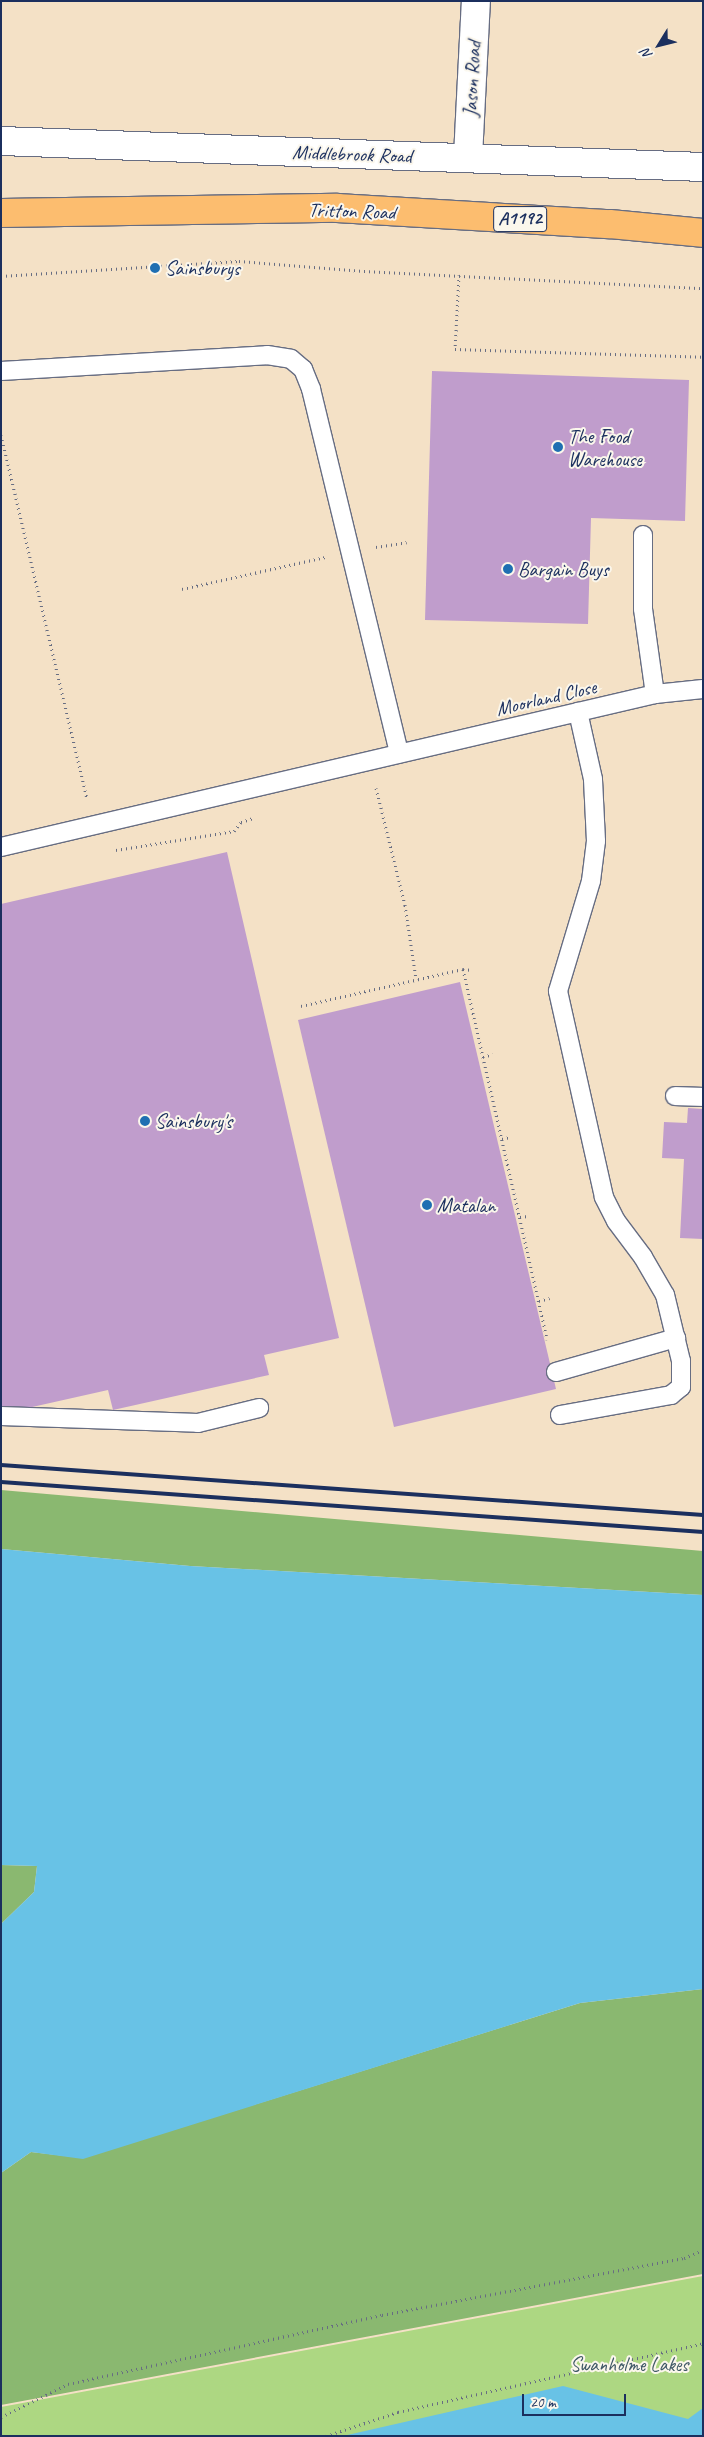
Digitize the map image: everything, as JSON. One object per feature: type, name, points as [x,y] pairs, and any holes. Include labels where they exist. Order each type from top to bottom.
[{"type":"main road","name":"Tritton Road","points":[[1,213],[338,208],[610,224],[703,233]]},
{"type":"street","name":"Jason Road","points":[[468,158],[476,1]]},
{"type":"street","name":"Middlebrook Road","points":[[1,141],[703,167]]},
{"type":"lane","points":[[1,371],[267,355],[291,359],[303,369],[312,389],[399,754]]},
{"type":"lane","points":[[643,535],[643,609],[655,694]]},
{"type":"lane","name":"Moorland Close","points":[[1,847],[94,827],[655,694],[703,689]]},
{"type":"lane","points":[[560,1415],[671,1395],[681,1387],[681,1361],[665,1295],[643,1257],[616,1221],[604,1197],[558,991],[591,880],[596,841],[593,779],[578,712]]},
{"type":"lane","points":[[675,1096],[703,1097]]},
{"type":"lane","points":[[556,1372],[676,1338]]},
{"type":"lane","points":[[1,1416],[198,1423],[259,1408]]},
{"type":"path","points":[[1,276],[240,261],[703,288]]},
{"type":"path","points":[[459,275],[455,349],[703,356]]},
{"type":"path","points":[[1,435],[100,853],[234,831],[241,822],[258,817]]},
{"type":"path","points":[[182,589],[350,552],[407,542]]},
{"type":"path","points":[[369,762],[405,905],[416,980]]},
{"type":"path","points":[[463,969],[548,1340]]},
{"type":"path","points":[[301,1006],[463,969],[472,970]]},
{"type":"path","points":[[483,1057],[493,1054]]},
{"type":"path","points":[[502,1139],[510,1137]]},
{"type":"path","points":[[520,1217],[528,1216]]},
{"type":"path","points":[[539,1301],[550,1298]]},
{"type":"path","points":[[1,2417],[68,2384],[382,2315],[684,2258],[703,2250]]},
{"type":"path","points":[[326,2436],[398,2412],[703,2343]]},
{"type":"green space","points":[[1,1490],[703,1551],[703,1595],[190,1566],[1,1549]]},
{"type":"green space","points":[[1,1865],[37,1866],[34,1892],[1,1924]]},
{"type":"green space","points":[[703,1989],[703,2274],[1,2405],[1,2173],[31,2152],[83,2158],[580,2003]]},
{"type":"green space","name":"Swanholme Lakes","points":[[703,2276],[703,2436],[1,2436],[1,2407]]},
{"type":"water","points":[[1,1549],[190,1566],[703,1595],[703,1989],[580,2003],[83,2159],[31,2152],[1,2173],[1,1924],[34,1892],[37,1866],[1,1865]]},
{"type":"water","points":[[563,2386],[688,2419],[703,2408],[703,2436],[343,2436]]},
{"type":"building","name":"The Food Warehouse","points":[[432,371],[689,380],[685,521],[591,518],[588,624],[425,620]]},
{"type":"building","name":"Sainsbury's","points":[[227,852],[339,1338],[264,1355],[269,1375],[113,1410],[108,1390],[1,1414],[1,904]]},
{"type":"building","name":"Matalan","points":[[460,982],[556,1389],[394,1427],[298,1020]]},
{"type":"building","points":[[688,1108],[703,1109],[703,1239],[680,1238],[684,1159],[662,1158],[664,1122],[687,1123]]},
{"type":"railway","points":[[1,1465],[703,1515]]},
{"type":"railway","points":[[1,1482],[703,1532]]},
{"type":"place","name":"Sainsburys","points":[[155,268]]},
{"type":"place","name":"The Food Warehouse","points":[[558,447]]},
{"type":"place","name":"Bargain Buys","points":[[508,569]]},
{"type":"place","name":"Sainsbury's","points":[[145,1121]]},
{"type":"place","name":"Matalan","points":[[427,1205]]}]
